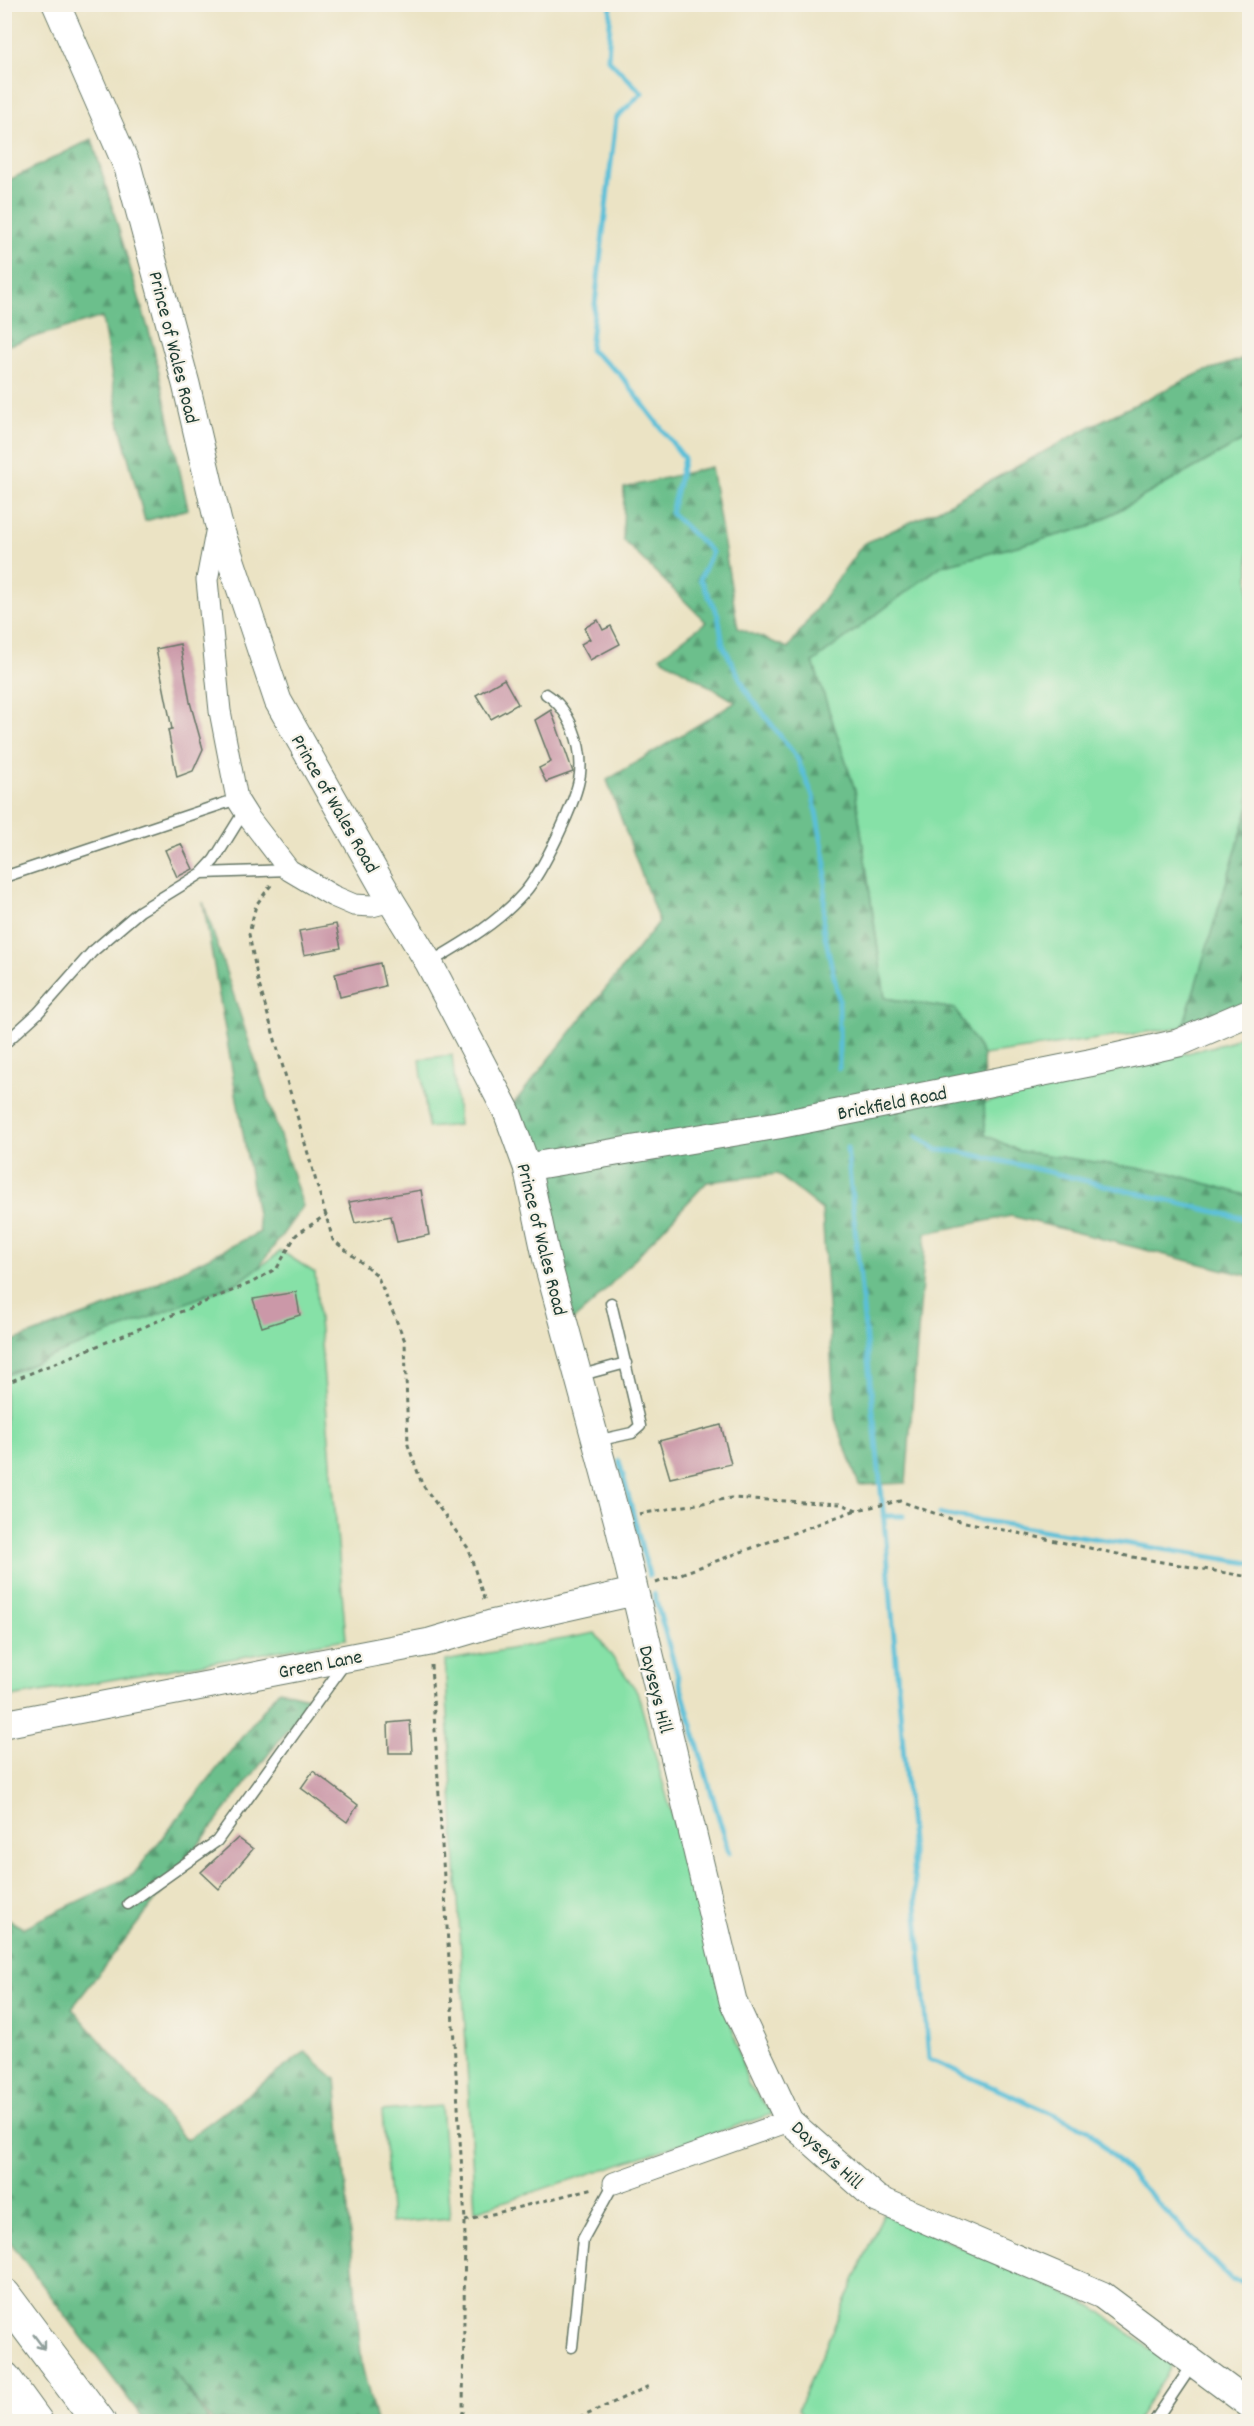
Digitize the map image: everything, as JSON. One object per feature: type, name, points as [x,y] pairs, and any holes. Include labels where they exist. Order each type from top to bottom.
[{"type":"highway","points":[[4,2295],[99,2421]]},
{"type":"highway","points":[[4,2378],[36,2421]]},
{"type":"street","name":"Prince of Wales Road","points":[[56,4],[128,168],[186,384],[218,522],[278,700],[391,902],[429,963],[507,1112],[527,1167],[547,1261],[596,1442],[632,1591]]},
{"type":"street","points":[[218,522],[207,580],[220,711],[241,804],[289,870],[333,896],[354,905],[372,906],[391,902]]},
{"type":"street","name":"Brickfield Road","points":[[527,1167],[778,1125],[1089,1063],[1178,1043],[1250,1012]]},
{"type":"street","name":"Green Lane","points":[[4,1724],[430,1642],[491,1624],[632,1591]]},
{"type":"street","name":"Dayseys Hill","points":[[632,1591],[695,1836],[733,2001],[789,2121],[878,2199],[1102,2295],[1250,2405]]},
{"type":"street","points":[[614,2183],[789,2121]]},
{"type":"lane","points":[[429,963],[494,922],[523,894],[559,835],[580,774],[570,717],[560,703],[546,694]]},
{"type":"lane","points":[[4,1044],[38,1012],[92,952],[140,911],[202,873],[214,860],[241,804]]},
{"type":"lane","points":[[4,877],[241,804]]},
{"type":"lane","points":[[202,873],[289,870]]},
{"type":"lane","points":[[596,1442],[632,1433],[640,1426],[611,1303]]},
{"type":"lane","points":[[578,1376],[626,1363]]},
{"type":"lane","points":[[128,1904],[217,1841],[348,1658]]},
{"type":"lane","points":[[572,2347],[584,2239],[614,2183]]},
{"type":"lane","points":[[1154,2421],[1194,2363]]},
{"type":"path","points":[[289,870],[279,876],[256,904],[249,934],[258,981],[333,1240],[377,1275],[405,1341],[408,1445],[422,1484],[468,1548],[491,1624]]},
{"type":"path","points":[[4,1384],[251,1283],[277,1268],[296,1235],[327,1214]]},
{"type":"path","points":[[638,1515],[731,1498],[841,1504],[857,1510]]},
{"type":"path","points":[[632,1591],[857,1510],[900,1501],[951,1519],[1132,1557],[1250,1576]]},
{"type":"path","points":[[430,1642],[465,2221],[463,2412],[460,2421]]},
{"type":"path","points":[[465,2221],[614,2183]]},
{"type":"path","points":[[571,2421],[649,2386]]},
{"type":"green space","points":[[92,139],[153,345],[188,509],[145,521],[120,426],[102,317],[5,346],[5,182]]},
{"type":"green space","points":[[1249,357],[1249,437],[1089,527],[941,566],[813,662],[855,790],[885,998],[955,1009],[983,1055],[985,1135],[1019,1151],[1170,1173],[1249,1196],[1249,1276],[1011,1216],[926,1233],[906,1483],[859,1485],[835,1419],[822,1210],[777,1174],[707,1182],[592,1304],[564,1328],[507,1112],[659,922],[607,780],[736,702],[660,657],[706,622],[623,540],[624,488],[711,467],[738,628],[788,648],[863,544],[939,509],[1091,426],[1200,373]]},
{"type":"green space","points":[[1249,437],[1249,807],[1183,1027],[983,1055],[955,1009],[885,998],[855,790],[813,662],[941,566],[1089,527]]},
{"type":"green space","points":[[1249,807],[1249,1012],[1183,1027]]},
{"type":"green space","points":[[203,902],[303,1206],[259,1267],[239,1282],[5,1375],[5,1344],[112,1305],[260,1232]]},
{"type":"green space","points":[[1249,1031],[1249,1196],[1170,1173],[1019,1151],[985,1135],[984,1103],[1227,1043]]},
{"type":"green space","points":[[452,1055],[459,1125],[428,1128],[420,1059]]},
{"type":"green space","points":[[281,1251],[315,1273],[346,1639],[5,1698],[5,1376],[259,1268]]},
{"type":"green space","points":[[595,1633],[637,1691],[748,2084],[773,2114],[475,2211],[445,1661]]},
{"type":"green space","points":[[279,1690],[312,1698],[72,2008],[186,2140],[305,2052],[336,2079],[362,2366],[376,2421],[212,2421],[170,2366],[209,2421],[145,2421],[5,2235],[5,1918],[23,1928],[133,1875]]},
{"type":"green space","points":[[441,2106],[450,2218],[391,2223],[382,2111]]},
{"type":"green space","points":[[884,2212],[1093,2306],[1172,2366],[1136,2421],[808,2422],[798,2409]]},
{"type":"building","points":[[598,620],[603,630],[611,626],[620,644],[590,660],[581,644],[590,639],[584,628]]},
{"type":"building","points":[[180,644],[190,702],[203,749],[193,771],[177,777],[168,730],[172,729],[156,649]]},
{"type":"building","points":[[504,679],[518,704],[491,719],[476,695]]},
{"type":"building","points":[[551,710],[573,772],[546,782],[539,768],[551,762],[535,720]]},
{"type":"building","points":[[181,844],[193,869],[177,877],[165,850]]},
{"type":"building","points":[[336,924],[341,948],[304,955],[299,931]]},
{"type":"building","points":[[380,963],[385,986],[340,997],[335,974]]},
{"type":"building","points":[[421,1190],[429,1235],[397,1242],[391,1216],[355,1223],[349,1202]]},
{"type":"building","points":[[296,1292],[300,1315],[262,1327],[253,1299]]},
{"type":"building","points":[[721,1425],[731,1464],[670,1478],[659,1441]]},
{"type":"building","points":[[410,1721],[412,1753],[389,1753],[388,1723]]},
{"type":"building","points":[[313,1771],[358,1805],[347,1822],[301,1788]]},
{"type":"building","points":[[238,1838],[253,1849],[219,1889],[201,1872]]},
{"type":"waterway","points":[[611,4],[608,59],[642,93],[616,118],[590,350],[619,373],[684,458],[671,513],[712,552],[700,579],[718,615],[723,645],[747,692],[797,758],[813,796],[826,864],[823,927],[839,999],[839,1068]]},
{"type":"waterway","points":[[917,1136],[937,1150],[961,1152],[1024,1166],[1250,1220]]},
{"type":"waterway","points":[[847,1148],[886,1541],[929,2059],[1087,2129],[1231,2279],[1250,2283]]},
{"type":"waterway","points":[[619,1461],[649,1575]]},
{"type":"waterway","points":[[940,1514],[1250,1563]]},
{"type":"waterway","points":[[883,1516],[903,1516]]},
{"type":"waterway","points":[[654,1594],[729,1853]]}]
